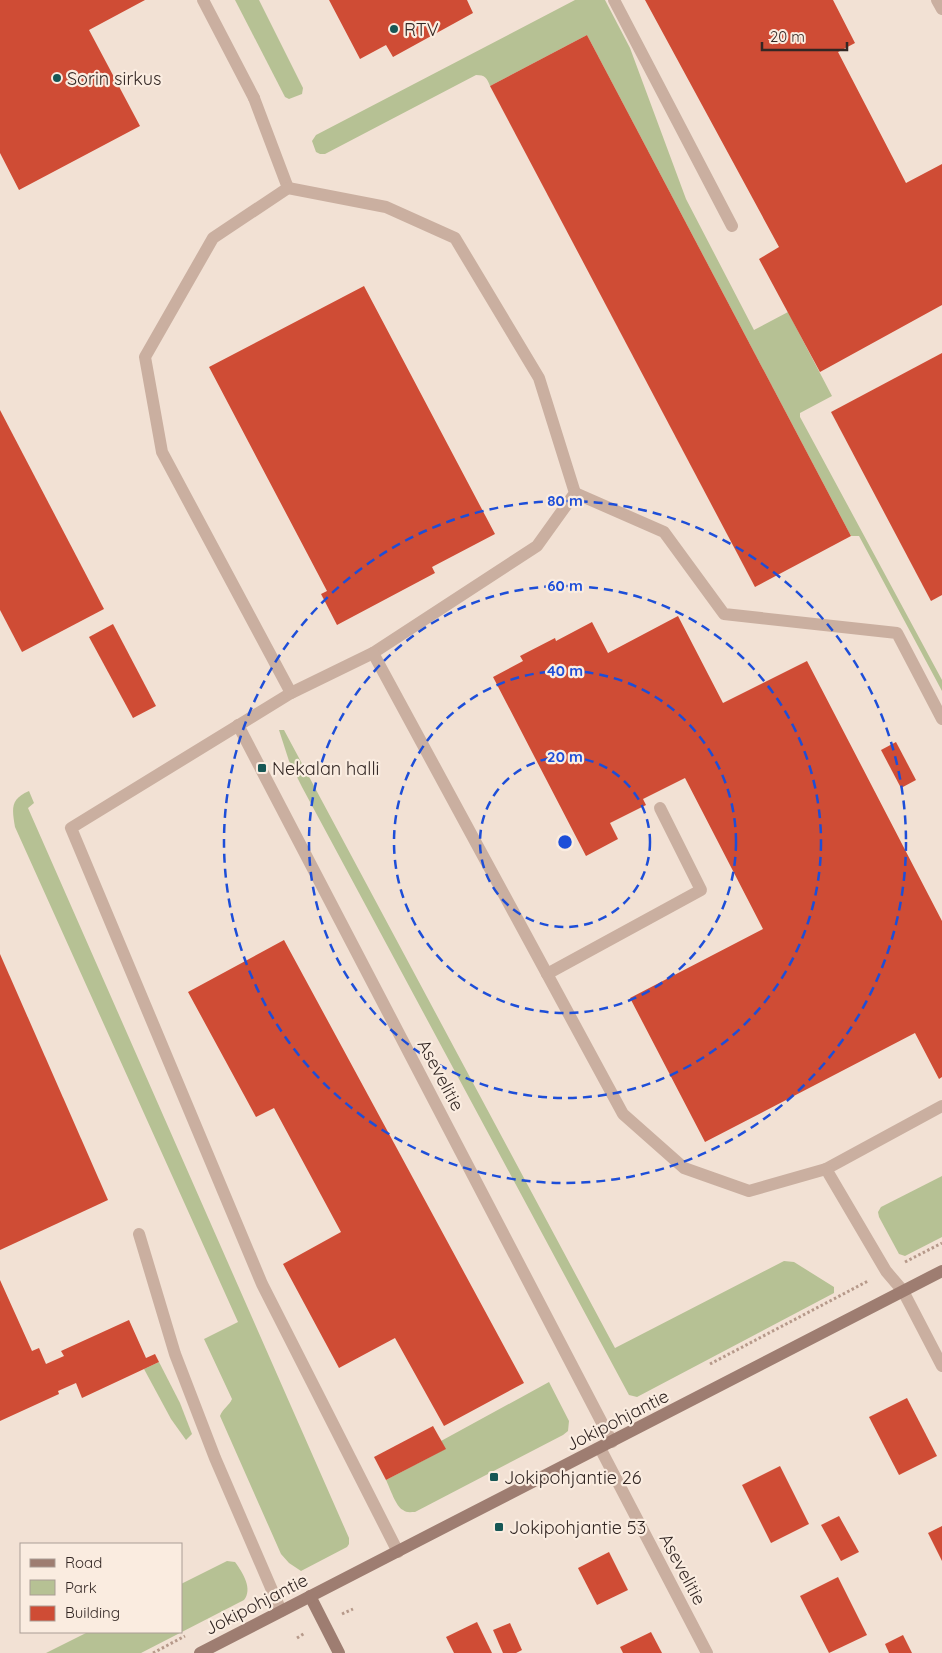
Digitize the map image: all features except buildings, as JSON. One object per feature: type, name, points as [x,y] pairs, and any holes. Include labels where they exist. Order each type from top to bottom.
[{"type":"main road","name":"Jokipohjantie","points":[[200,1653],[942,1271]]},
{"type":"main road","points":[[310,1596],[339,1653]]},
{"type":"street","points":[[203,0],[254,98],[288,188]]},
{"type":"street","points":[[614,0],[732,226]]},
{"type":"street","points":[[937,0],[942,9]]},
{"type":"street","points":[[291,692],[162,452],[145,357],[213,238],[288,188],[386,207],[455,238],[540,378],[575,493],[664,532],[724,614],[897,632],[942,719]]},
{"type":"street","points":[[398,1552],[262,1284],[71,828],[291,692],[373,652],[537,546],[575,493]]},
{"type":"street","points":[[373,652],[623,1114],[684,1168],[749,1191],[826,1169],[942,1106]]},
{"type":"street","name":"Asevelitie","points":[[238,725],[612,1442]]},
{"type":"street","points":[[547,974],[701,890],[660,808]]},
{"type":"street","points":[[826,1169],[886,1271],[903,1291],[942,1366]]},
{"type":"street","points":[[139,1234],[178,1363],[215,1458],[281,1611]]},
{"type":"street","name":"Asevelitie","points":[[600,1448],[707,1653]]},
{"type":"green space","points":[[235,0],[259,0],[303,88],[302,94],[289,99],[285,97]]},
{"type":"green space","points":[[575,0],[605,0],[630,48],[686,199],[754,330],[788,312],[832,396],[800,413],[800,417],[942,680],[942,691],[859,536],[851,536],[587,35],[490,86],[485,78],[476,75],[325,154],[316,152],[312,141],[316,135]]},
{"type":"green space","points":[[279,730],[284,730],[615,1348],[784,1261],[794,1262],[834,1287],[834,1293],[637,1397],[629,1395],[302,787],[289,761]]},
{"type":"green space","points":[[29,791],[34,803],[28,808],[349,1538],[347,1547],[301,1571],[289,1563],[281,1554],[220,1416],[232,1399],[204,1339],[238,1322],[15,827],[13,810],[15,801],[18,797]]},
{"type":"green space","points":[[942,1176],[942,1237],[905,1256],[899,1254],[878,1212],[881,1207]]},
{"type":"green space","points":[[159,1362],[180,1403],[192,1434],[186,1440],[171,1419],[144,1369]]},
{"type":"green space","points":[[549,1382],[569,1421],[568,1431],[415,1512],[406,1512],[400,1508],[386,1480],[445,1449],[441,1441]]},
{"type":"green space","points":[[227,1561],[235,1562],[244,1576],[248,1591],[244,1600],[182,1632],[182,1584]]},
{"type":"green space","points":[[86,1633],[180,1633],[141,1653],[46,1653]]},
{"type":"place","name":"RTV","points":[[394,29]]},
{"type":"place","name":"Sorin sirkus","points":[[57,78]]},
{"type":"place","name":"Nekalan halli","points":[[262,768]]},
{"type":"place","name":"Jokipohjantie 26","points":[[494,1477]]},
{"type":"place","name":"Jokipohjantie 53","points":[[499,1527]]}]
